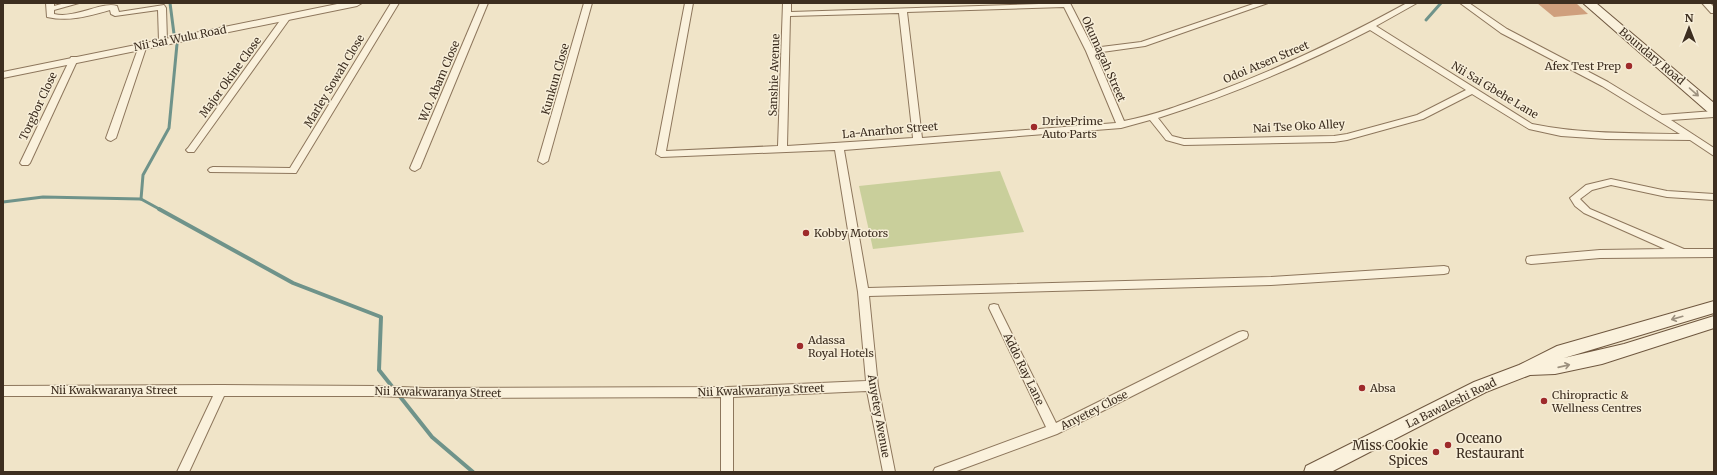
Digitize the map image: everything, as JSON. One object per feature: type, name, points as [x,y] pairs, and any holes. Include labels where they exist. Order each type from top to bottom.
[{"type":"main road","name":"Boundary Road","points":[[1589,3],[1714,110]]},
{"type":"main road","name":"Boundary Road","points":[[1604,3],[1714,97]]},
{"type":"main road","name":"La Bawaleshi Road","points":[[1313,472],[1480,387],[1525,370],[1563,351],[1714,307]]},
{"type":"main road","name":"La Bawaleshi Road","points":[[1525,370],[1559,367],[1612,354],[1714,322]]},
{"type":"street","points":[[75,3],[50,6],[50,15],[57,18],[67,18],[110,5],[114,8],[115,14],[158,7],[162,8],[163,41]]},
{"type":"street","name":"Nii Sai Wulu Road","points":[[3,74],[357,3]]},
{"type":"street","name":"Marley Sowah Close","points":[[213,170],[293,171],[395,3]]},
{"type":"street","name":"W.O. Abam Close","points":[[415,168],[484,3]]},
{"type":"street","name":"Kunkun Close","points":[[543,161],[588,3]]},
{"type":"street","name":"La-Anarhor Street","points":[[689,3],[662,154],[839,146],[1121,125]]},
{"type":"street","name":"Sanshie Avenue","points":[[782,148],[787,3]]},
{"type":"street","name":"Odoi Atsen Street","points":[[1121,125],[1153,118],[1261,79],[1371,26],[1413,3]]},
{"type":"street","points":[[1464,3],[1504,31],[1605,84],[1692,137],[1714,153]]},
{"type":"street","points":[[1706,3],[1714,11]]},
{"type":"street","points":[[787,14],[1066,4]]},
{"type":"street","name":"Okumagah Street","points":[[1066,4],[1090,51],[1121,125]]},
{"type":"street","points":[[1090,51],[1142,44],[1258,4]]},
{"type":"street","points":[[902,10],[918,140]]},
{"type":"street","name":"Major Okine Close","points":[[191,150],[287,17]]},
{"type":"street","name":"Nii Sai Gbehe Lane","points":[[1371,26],[1529,126],[1561,133],[1606,136],[1692,137]]},
{"type":"street","points":[[111,138],[143,45]]},
{"type":"street","name":"Torgbor Close","points":[[25,163],[74,59]]},
{"type":"street","name":"Nai Tse Oko Alley","points":[[1153,118],[1169,138],[1184,142],[1334,139],[1347,137],[1420,117],[1472,91]]},
{"type":"street","points":[[1661,118],[1714,114]]},
{"type":"street","name":"Anyetey Avenue","points":[[839,146],[863,292],[872,386],[889,472]]},
{"type":"street","points":[[1682,253],[1587,211],[1578,204],[1575,198],[1589,187],[1611,182],[1667,194],[1714,197]]},
{"type":"street","points":[[1531,260],[1600,254],[1714,253]]},
{"type":"street","points":[[863,292],[1272,281],[1444,270]]},
{"type":"street","name":"Addo Ray Lane","points":[[994,308],[1053,430]]},
{"type":"street","name":"Anyetey Close","points":[[939,472],[1053,430],[1243,335]]},
{"type":"street","name":"Nii Kwakwaranya Street","points":[[3,390],[378,391],[424,393],[727,392],[872,386]]},
{"type":"street","points":[[183,472],[222,390]]},
{"type":"street","points":[[727,392],[727,472]]},
{"type":"green space","points":[[1000,171],[1024,232],[873,249],[859,186]]},
{"type":"building","points":[[1537,3],[1576,3],[1588,14],[1554,17]]},
{"type":"waterway","points":[[170,3],[174,34]]},
{"type":"waterway","points":[[1426,20],[1441,3]]},
{"type":"waterway","points":[[141,199],[143,175],[169,128],[177,44]]},
{"type":"waterway","points":[[3,202],[43,197],[141,199]]},
{"type":"waterway","points":[[141,199],[161,210]]},
{"type":"waterway","points":[[159,209],[293,283],[381,317],[379,370],[432,437],[473,472]]},
{"type":"place","name":"Afex Test Prep","points":[[1629,66]]},
{"type":"place","name":"DrivePrime Auto Parts","points":[[1034,127]]},
{"type":"place","name":"Kobby Motors","points":[[806,233]]},
{"type":"place","name":"Adassa Royal Hotels","points":[[800,346]]},
{"type":"place","name":"Absa","points":[[1362,388]]},
{"type":"place","name":"Chiropractic & Wellness Centres","points":[[1544,401]]},
{"type":"place","name":"Oceano Restaurant","points":[[1448,445]]},
{"type":"place","name":"Miss Cookie Spices","points":[[1436,452]]}]
